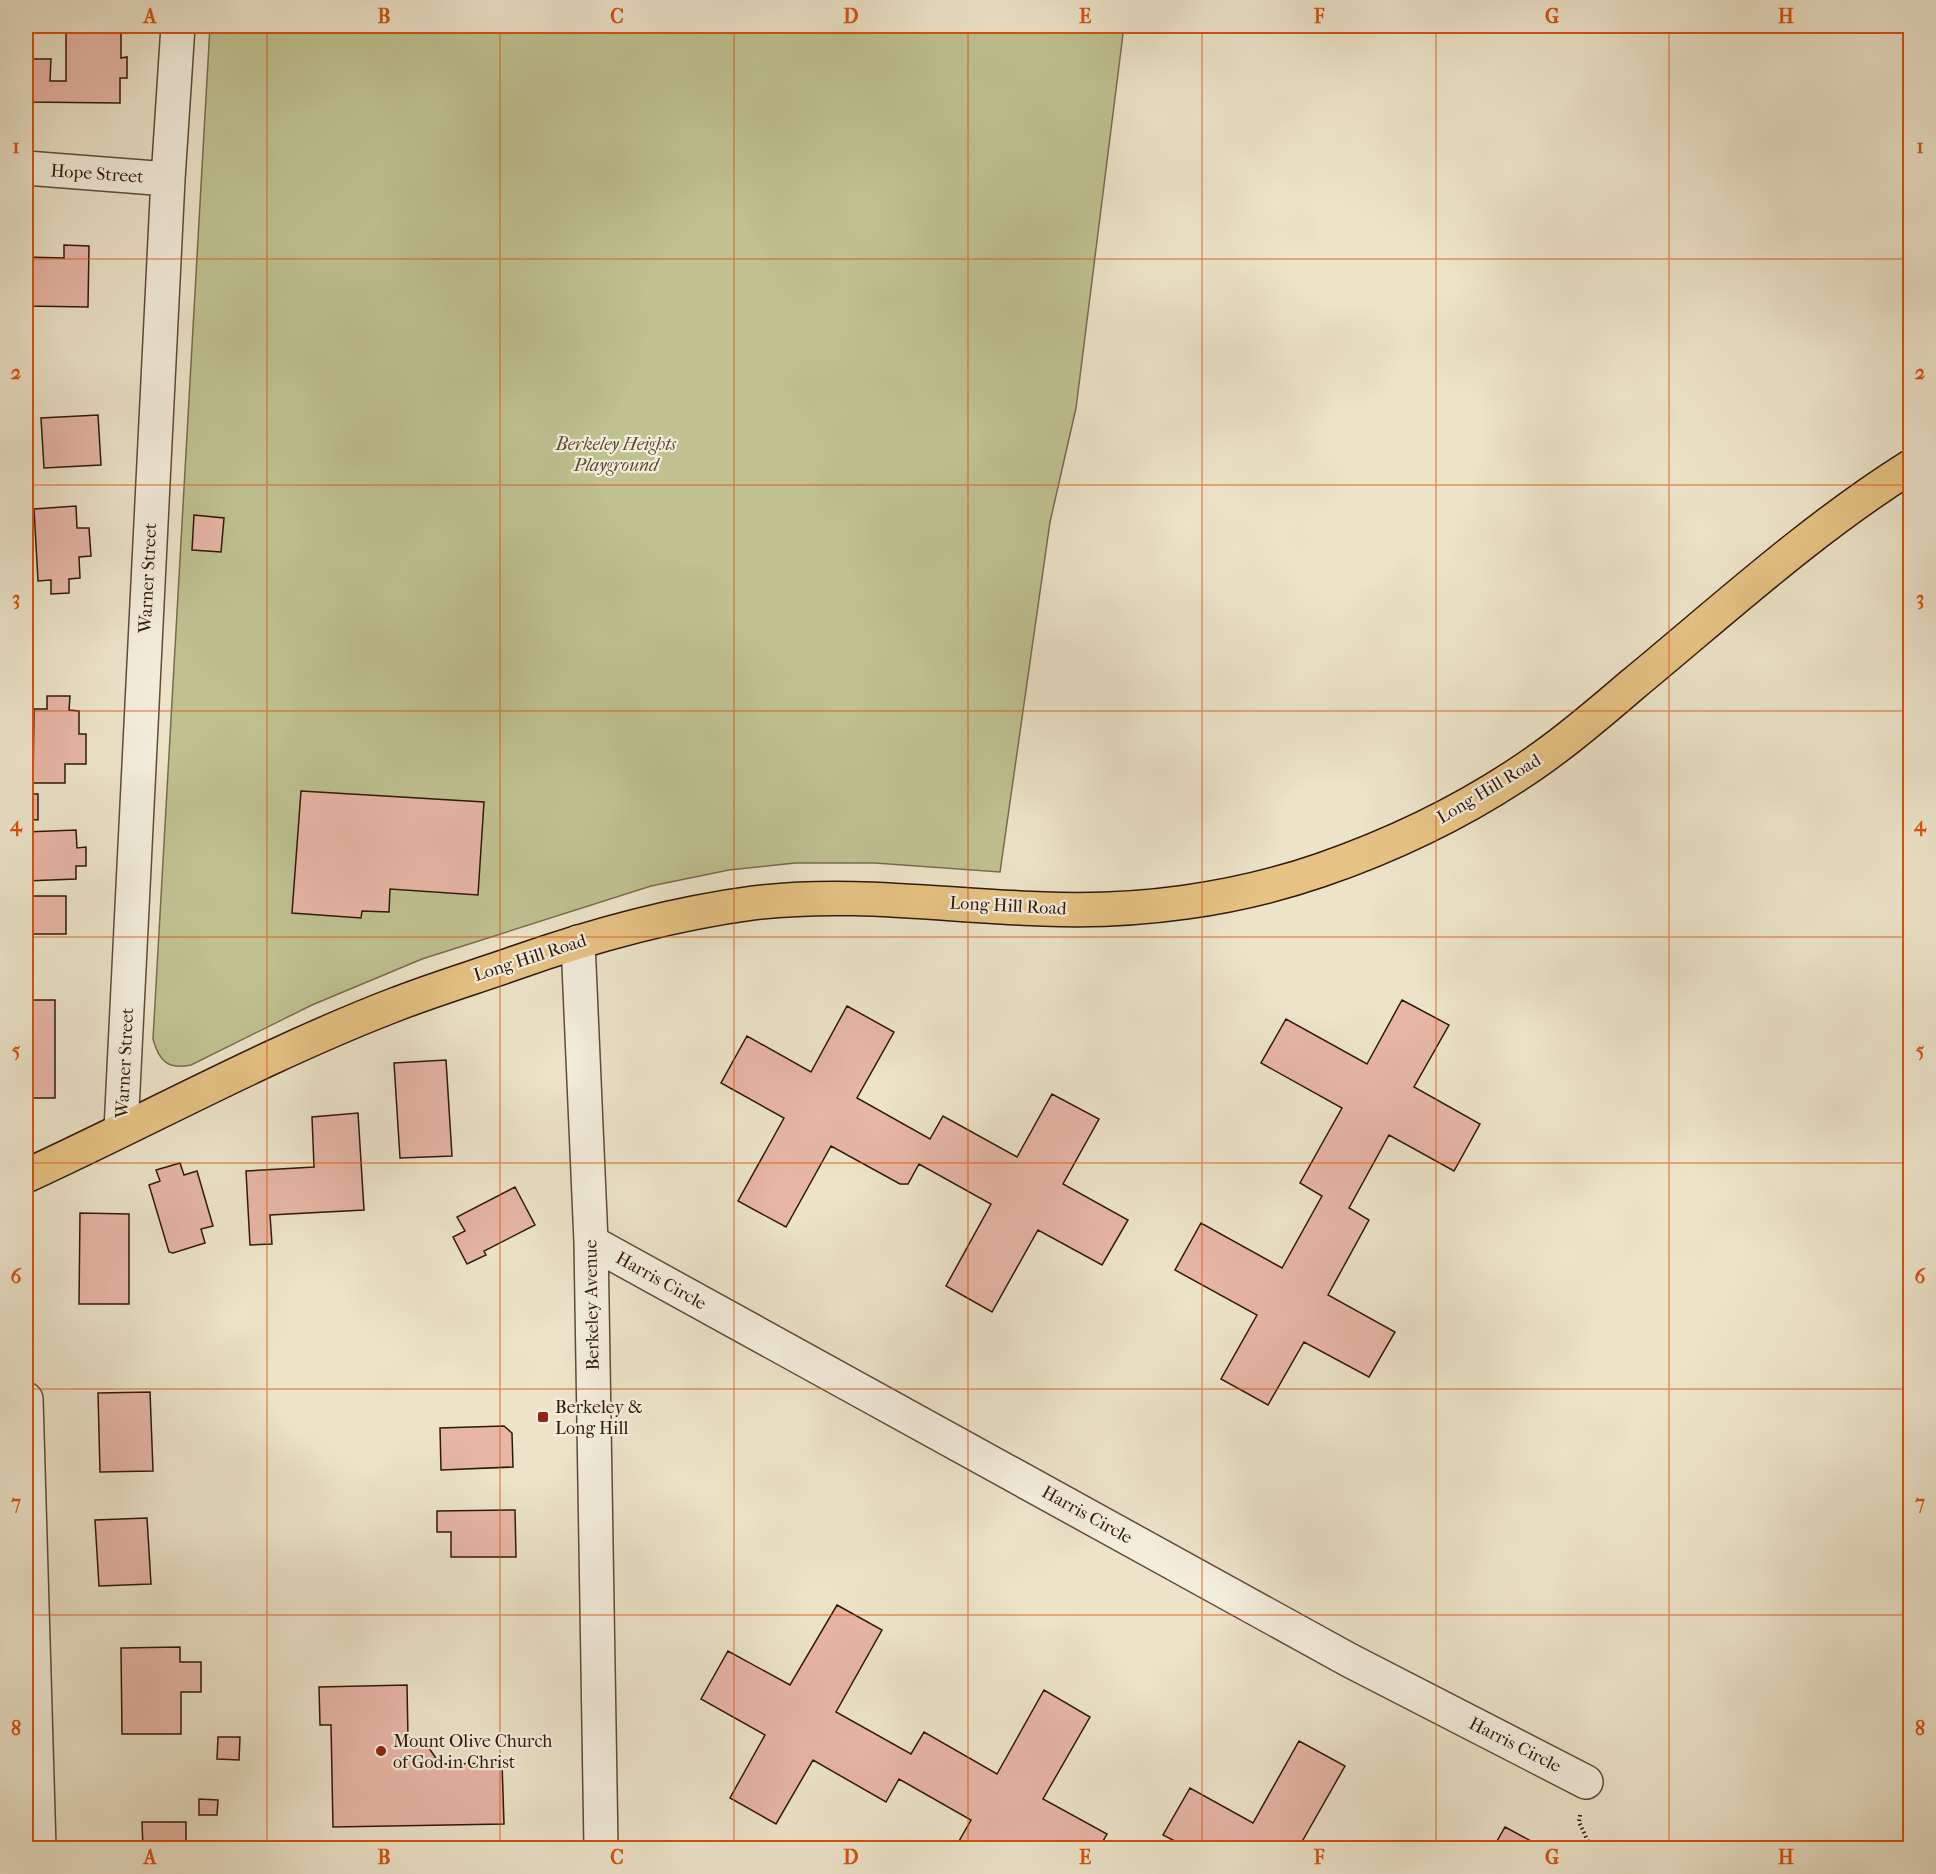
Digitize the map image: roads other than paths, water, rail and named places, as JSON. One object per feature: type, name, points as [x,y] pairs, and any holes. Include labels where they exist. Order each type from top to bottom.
[{"type":"main road","name":"Long Hill Road","points":[[26,1176],[260,1064],[394,1005],[578,942],[671,916],[762,902],[854,898],[1050,910],[1135,907],[1234,893],[1279,883],[1324,869],[1438,821],[1513,778],[1587,723],[1799,546],[1857,502],[1911,467]]},
{"type":"street","name":"Warner Street","points":[[121,1130],[168,179],[178,26]]},
{"type":"street","name":"Hope Street","points":[[26,168],[168,179]]},
{"type":"street","name":"Berkeley Avenue","points":[[578,942],[591,1242],[601,1848]]},
{"type":"street","name":"Harris Circle","points":[[591,1242],[1349,1660],[1586,1782]]},
{"type":"street","points":[[26,1399],[39,1848]]},
{"type":"place","name":"Berkeley & Long Hill","points":[[543,1417]]},
{"type":"place","name":"Mount Olive Church of God in Christ","points":[[381,1751]]},
{"type":"park label","name":"Berkeley Heights Playground","points":[[616,454]]}]
